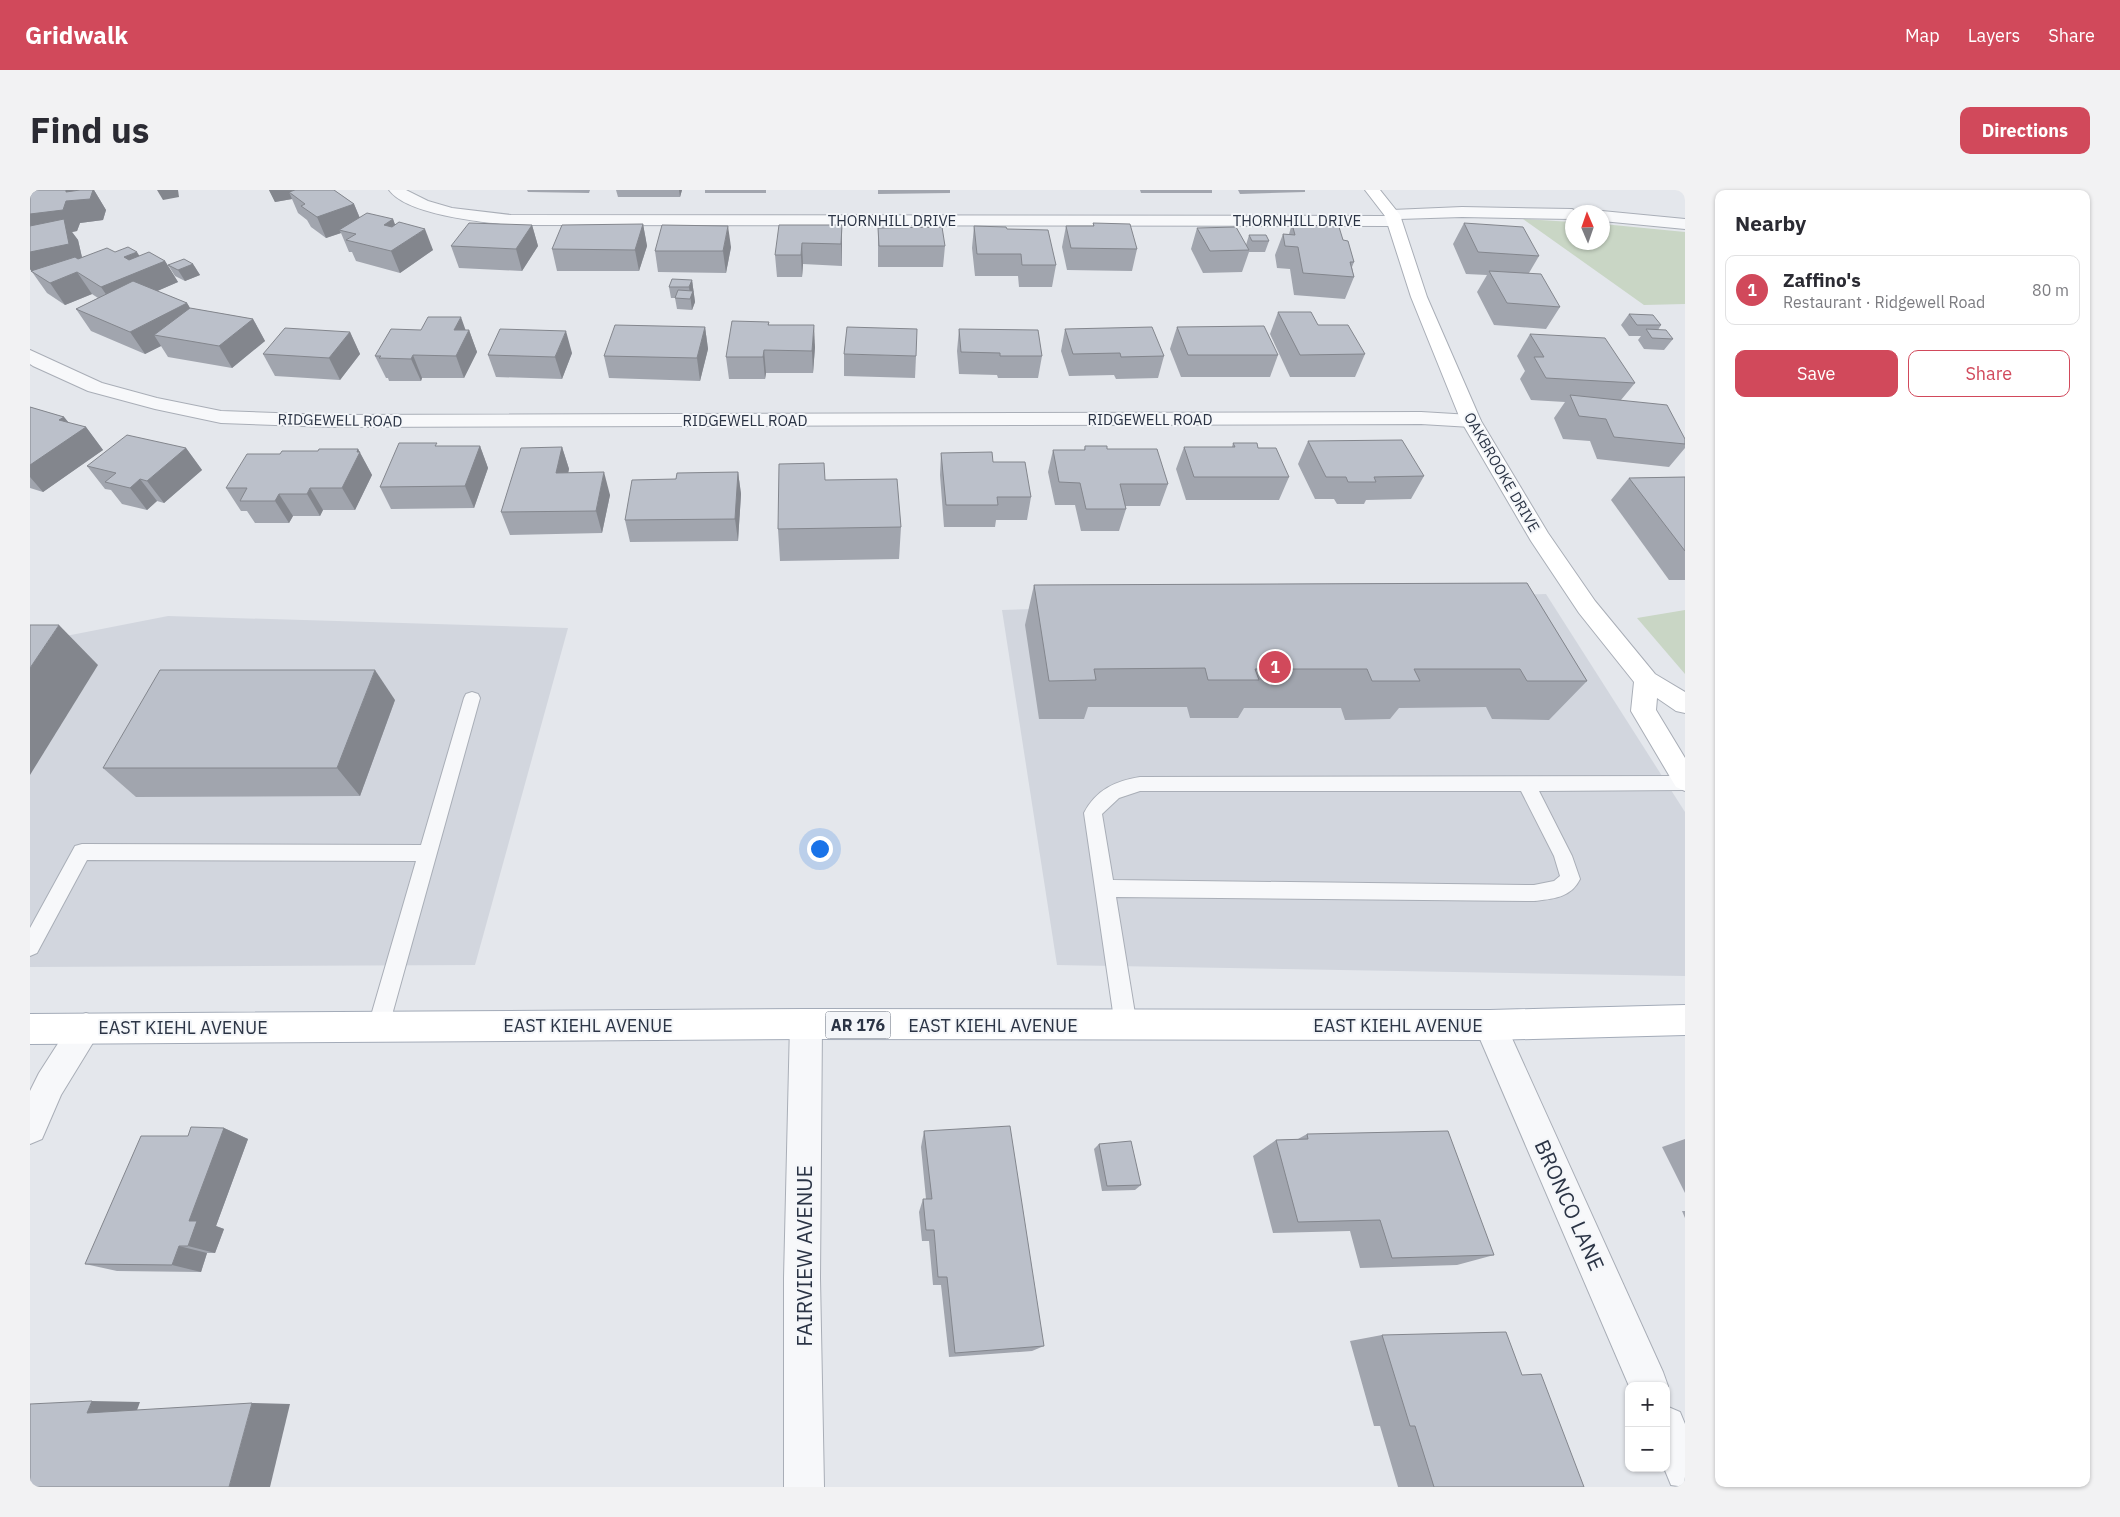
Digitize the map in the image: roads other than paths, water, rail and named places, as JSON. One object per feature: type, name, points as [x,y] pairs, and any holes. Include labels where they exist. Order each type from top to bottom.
[{"type":"main road","name":"OAKBROOKE DRIVE","points":[[1372,190],[1393,218],[1419,297],[1471,421],[1539,536],[1610,637],[1646,680],[1685,704]]},
{"type":"main road","points":[[1646,680],[1643,710],[1685,782]]},
{"type":"main road","name":"EAST KIEHL AVENUE","points":[[30,1029],[806,1024],[1126,1026],[1490,1025],[1685,1020]]},
{"type":"street","name":"THORNHILL DRIVE","points":[[396,190],[420,203],[450,212],[511,220],[1393,218],[1462,212],[1565,214]]},
{"type":"street","points":[[1610,217],[1685,224]]},
{"type":"street","name":"RIDGEWELL ROAD","points":[[30,355],[40,362],[95,387],[155,403],[221,417],[332,421],[1421,418],[1471,421]]},
{"type":"street","name":"FAIRVIEW AVENUE","points":[[804,1487],[802,1278],[806,1024]]},
{"type":"street","name":"BRONCO LANE","points":[[1490,1025],[1647,1382]]},
{"type":"street","points":[[30,1127],[50,1084],[86,1028]]},
{"type":"street","points":[[1666,1427],[1685,1471]]},
{"type":"lane","points":[[379,1026],[472,698]]},
{"type":"lane","points":[[1126,1026],[1093,813],[1100,801],[1111,792],[1124,786],[1140,784],[1685,782]]},
{"type":"lane","points":[[1104,888],[1534,893],[1559,889],[1570,879],[1563,856],[1527,784]]},
{"type":"lane","points":[[30,946],[82,852],[428,853]]},
{"type":"place","name":"Zaffino's","points":[[1275,667]]}]
